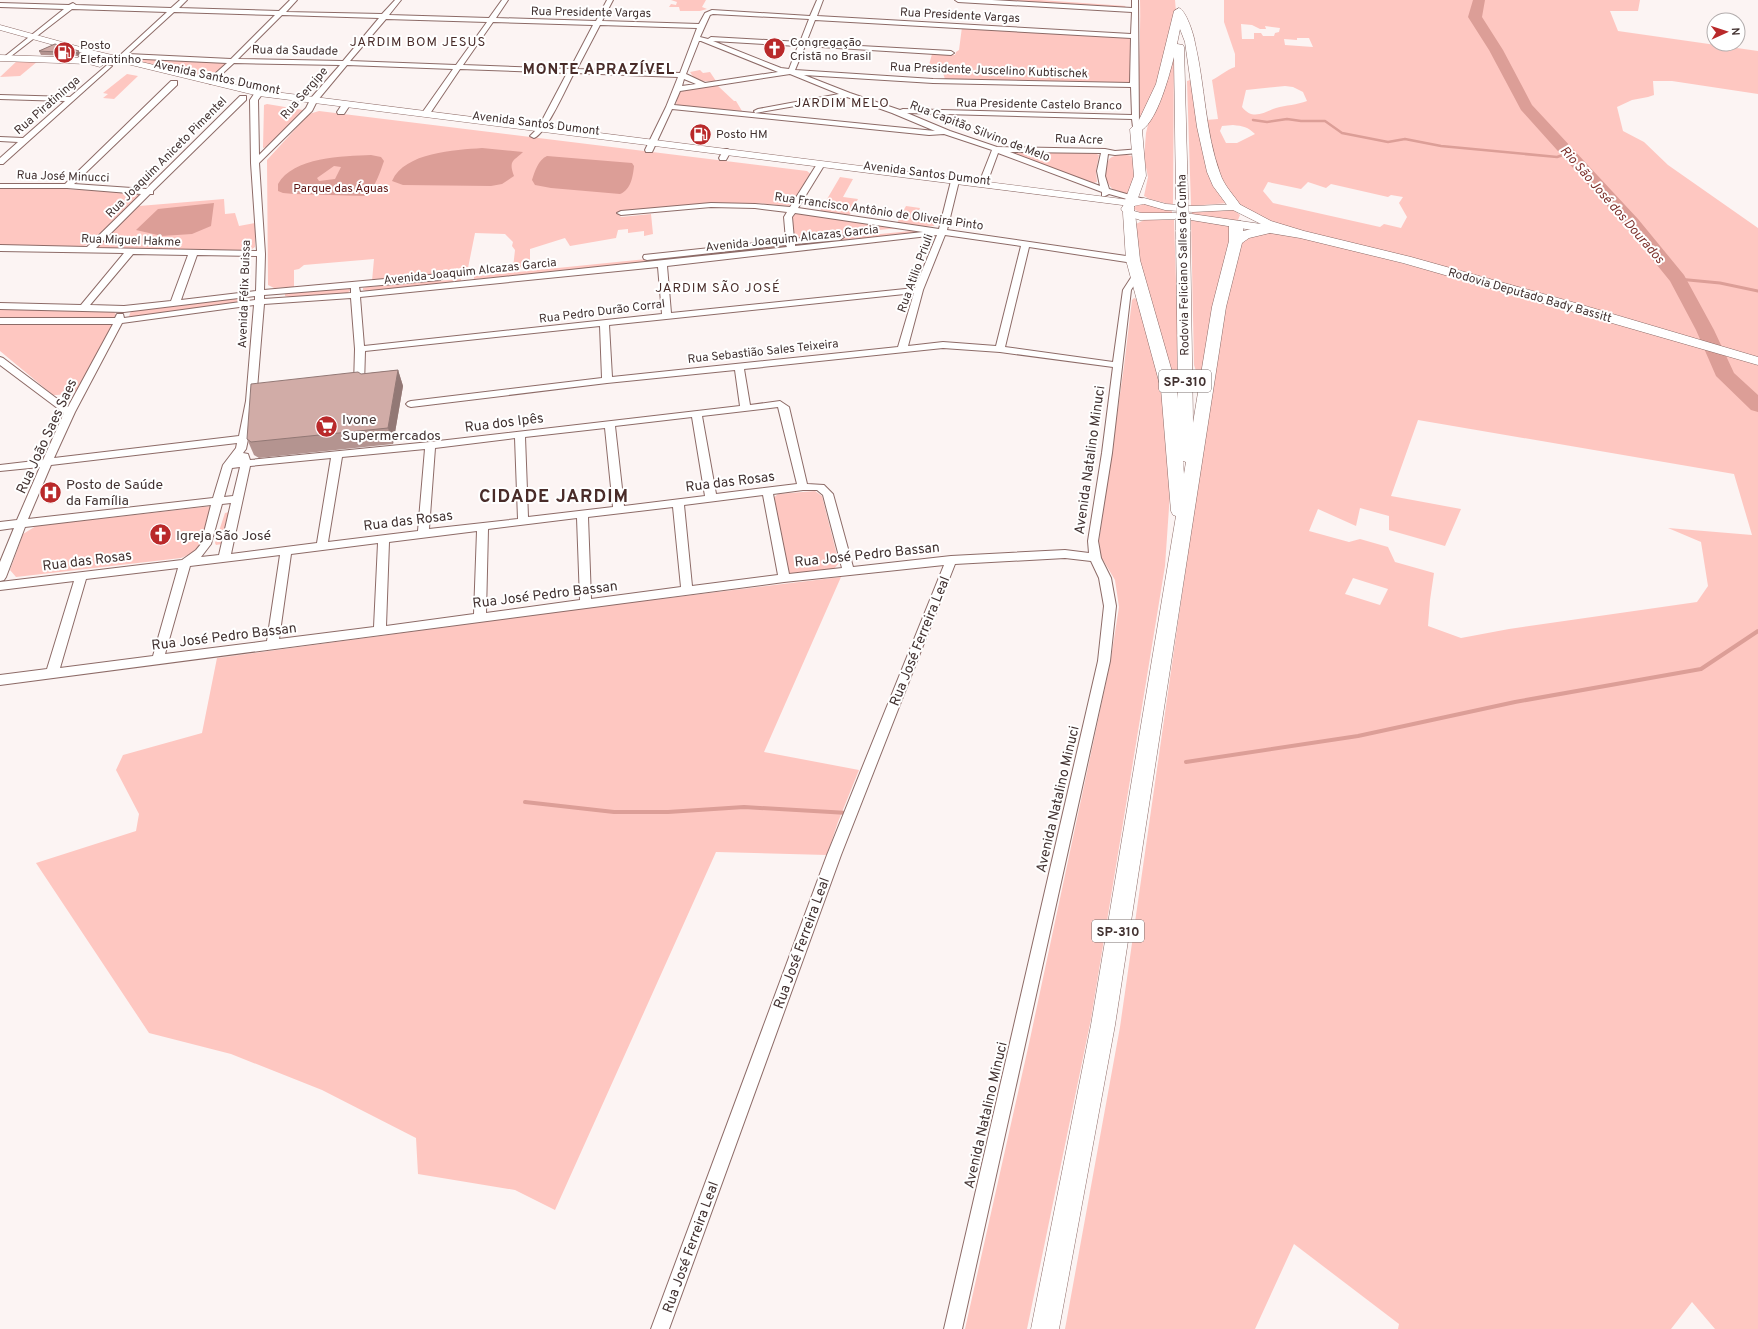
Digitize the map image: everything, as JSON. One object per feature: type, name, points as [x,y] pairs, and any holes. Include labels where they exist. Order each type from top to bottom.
[{"type":"main road","points":[[1179,6],[1162,84],[1143,124],[1135,123],[1140,176],[1131,205],[1133,260],[1169,389],[1173,454],[1182,531]]},
{"type":"main road","points":[[1179,6],[1190,42],[1203,127],[1213,172],[1219,186],[1233,208],[1243,217],[1242,221],[1236,224],[1236,241],[1219,307],[1199,438],[1182,531]]},
{"type":"main road","name":"Rodovia Feliciano Salles da Cunha","points":[[1179,6],[1186,460],[1182,531]]},
{"type":"main road","name":"Rodovia Deputado Bady Bassitt","points":[[1300,234],[1265,230],[1185,216],[1140,216],[1131,205],[1144,201],[1165,207],[1233,208],[1267,223],[1300,234],[1414,262],[1752,359]]},
{"type":"main road","points":[[1236,241],[1244,235],[1265,230]]},
{"type":"main road","name":"SP-310","points":[[1045,1329],[1103,1025],[1182,531]]},
{"type":"street","points":[[3,58],[35,36],[80,0]]},
{"type":"street","points":[[120,57],[184,0]]},
{"type":"street","points":[[211,82],[294,0]]},
{"type":"street","name":"Rua Sergipe","points":[[255,163],[312,105],[398,0]]},
{"type":"street","points":[[426,114],[505,0]]},
{"type":"street","points":[[538,132],[610,0]]},
{"type":"street","points":[[791,72],[820,0]]},
{"type":"street","points":[[958,0],[1135,5]]},
{"type":"street","points":[[1055,0],[1135,5]]},
{"type":"street","name":"Rua Presidente Vargas","points":[[0,5],[280,15],[701,26],[707,14],[712,12],[1134,36]]},
{"type":"street","points":[[1135,5],[1135,123]]},
{"type":"street","points":[[652,146],[699,39],[701,26]]},
{"type":"street","name":"Avenida Santos Dumont","points":[[0,27],[89,52],[120,57],[211,82],[257,97],[312,105],[426,114],[538,132]]},
{"type":"street","points":[[699,39],[951,53]]},
{"type":"street","name":"Rua Capitão Silvino de Melo","points":[[699,39],[780,70],[791,72],[847,95],[895,111],[947,133],[996,149],[1104,195]]},
{"type":"street","points":[[3,58],[77,61],[89,52]]},
{"type":"street","name":"Rua da Saudade","points":[[120,57],[346,63],[682,75],[704,85]]},
{"type":"street","name":"Avenida Santos Dumont","points":[[77,61],[90,61],[138,74]]},
{"type":"street","name":"Rua Piratininga","points":[[0,162],[109,66]]},
{"type":"street","name":"Rua Presidente Juscelino Kubtischek","points":[[677,89],[791,72],[933,81],[1134,85]]},
{"type":"street","name":"Avenida Santos Dumont","points":[[160,80],[178,84]]},
{"type":"street","points":[[67,186],[178,84]]},
{"type":"street","name":"Avenida Santos Dumont","points":[[197,88],[243,98],[257,97]]},
{"type":"street","points":[[745,114],[847,95]]},
{"type":"street","points":[[0,97],[72,99]]},
{"type":"street","name":"Avenida Félix Buissa","points":[[228,465],[242,444],[251,401],[261,254],[255,163],[257,97]]},
{"type":"street","name":"Rua Joaquim Aniceto Pimentel","points":[[89,250],[150,192],[243,98]]},
{"type":"street","points":[[670,107],[929,133],[947,133]]},
{"type":"street","name":"Avenida Santos Dumont","points":[[343,108],[954,185],[1131,205]]},
{"type":"street","name":"Rua Presidente Castelo Branco","points":[[895,111],[1135,123]]},
{"type":"street","points":[[0,139],[24,140]]},
{"type":"street","points":[[983,184],[996,149]]},
{"type":"street","name":"Rua Acre","points":[[996,149],[1105,151],[1115,153],[1138,151]]},
{"type":"street","points":[[1104,195],[1100,171],[1105,151]]},
{"type":"street","points":[[791,246],[788,218],[819,168]]},
{"type":"street","name":"Avenida Santos Dumont","points":[[954,185],[983,184],[1104,195],[1131,205]]},
{"type":"street","name":"Rua Atilio Priuli","points":[[902,349],[919,290],[942,232],[954,185]]},
{"type":"street","name":"Rua José Minucci","points":[[0,186],[67,186],[150,192]]},
{"type":"street","name":"Rua Francisco Antônio de Oliveira Pinto","points":[[621,213],[711,205],[755,206],[793,210],[1133,260]]},
{"type":"street","name":"Avenida Joaquim Alcazas Garcia","points":[[0,321],[119,321],[259,298],[355,285],[466,279],[662,264],[923,229]]},
{"type":"street","name":"Avenida Joaquim Alcazas Garcia","points":[[0,306],[124,309],[175,303],[259,298],[355,295],[466,279],[942,232]]},
{"type":"street","points":[[1000,349],[1026,244]]},
{"type":"street","name":"Rua Miguel Hakme","points":[[0,248],[261,254]]},
{"type":"street","points":[[83,308],[130,252]]},
{"type":"street","points":[[175,303],[193,253]]},
{"type":"street","points":[[662,264],[667,315]]},
{"type":"street","name":"Avenida Natalino Minuci","points":[[953,1329],[1104,662],[1110,606],[1105,578],[1095,558],[1093,541],[1107,453],[1127,290],[1137,275]]},
{"type":"street","points":[[355,285],[360,349],[359,385]]},
{"type":"street","name":"Rua Pedro Durão Corral","points":[[360,349],[667,315],[919,290]]},
{"type":"street","name":"Rua João Saes Saes","points":[[0,577],[20,524],[70,412],[124,309]]},
{"type":"street","points":[[604,323],[607,380]]},
{"type":"street","name":"Rua Sebastião Sales Teixeira","points":[[411,404],[607,380],[943,345],[1000,349],[1118,365]]},
{"type":"street","points":[[0,360],[70,412]]},
{"type":"street","points":[[739,366],[745,407]]},
{"type":"street","name":"Rua dos Ipês","points":[[228,465],[430,445],[745,407],[783,404],[803,487]]},
{"type":"street","points":[[696,413],[711,498]]},
{"type":"street","points":[[610,424],[619,509]]},
{"type":"street","points":[[520,435],[523,521]]},
{"type":"street","points":[[1,467],[242,444],[246,463],[224,558]]},
{"type":"street","points":[[423,534],[430,445]]},
{"type":"street","points":[[322,546],[337,455]]},
{"type":"street","points":[[158,659],[185,563],[200,553],[206,544],[228,465]]},
{"type":"street","name":"Rua das Rosas","points":[[0,586],[803,487],[820,487],[828,494],[849,572]]},
{"type":"street","points":[[767,491],[784,578]]},
{"type":"street","points":[[0,526],[237,499]]},
{"type":"street","points":[[678,502],[687,591]]},
{"type":"street","points":[[582,514],[586,604]]},
{"type":"street","points":[[480,618],[483,526]]},
{"type":"street","points":[[380,631],[384,539]]},
{"type":"street","points":[[272,645],[286,551]]},
{"type":"street","name":"Rua José Pedro Bassan","points":[[0,680],[784,578],[951,560],[1065,554],[1095,558]]},
{"type":"street","name":"Rua José Ferreira Leal","points":[[662,1328],[834,855],[951,560]]},
{"type":"street","points":[[52,673],[82,576]]},
{"type":"green space","points":[[671,0],[706,0],[702,7],[707,9],[700,11],[680,11],[679,7],[669,7],[671,4],[676,5],[677,2]]},
{"type":"green space","points":[[982,0],[1040,0],[1126,6],[1123,8]]},
{"type":"green space","points":[[1140,0],[1175,0],[1176,12],[1163,71],[1142,117],[1139,117],[1138,115]]},
{"type":"green space","points":[[1224,0],[1640,0],[1638,11],[1610,11],[1618,31],[1706,44],[1706,52],[1746,52],[1746,49],[1758,51],[1758,94],[1672,81],[1653,81],[1654,95],[1632,100],[1617,107],[1623,131],[1644,142],[1668,165],[1758,228],[1758,357],[1571,302],[1406,256],[1285,227],[1256,216],[1235,201],[1222,186],[1206,120],[1218,119],[1212,80],[1235,67],[1235,54],[1224,22]],"holes":[[[1241,24],[1252,25],[1260,29],[1266,29],[1265,26],[1280,28],[1279,32],[1275,33],[1274,36],[1263,36],[1261,33],[1254,33],[1254,39],[1242,39]],[[1297,38],[1309,38],[1313,47],[1285,45],[1284,39],[1297,40]],[[1285,86],[1293,87],[1303,92],[1307,101],[1254,115],[1250,114],[1242,107],[1246,90]],[[1233,125],[1245,127],[1255,134],[1237,143],[1226,143],[1220,131],[1222,126]],[[1268,182],[1301,189],[1308,182],[1326,188],[1331,184],[1388,197],[1391,195],[1403,197],[1399,203],[1407,217],[1401,228],[1384,224],[1380,227],[1273,203],[1263,191]]]},
{"type":"green space","points":[[962,27],[1128,37],[1132,39],[1132,82],[945,79],[940,65],[929,65],[932,54],[955,55],[959,50]]},
{"type":"green space","points":[[1174,56],[1173,205],[1149,199],[1144,196],[1148,177],[1144,158],[1146,133],[1150,116]]},
{"type":"green space","points":[[128,59],[223,62],[226,64],[212,76],[204,77]]},
{"type":"green space","points":[[18,60],[38,61],[20,76],[0,77]]},
{"type":"green space","points":[[700,70],[703,73],[710,72],[716,81],[698,80],[690,72]]},
{"type":"green space","points":[[127,74],[138,76],[114,99],[103,98],[108,94],[103,93]]},
{"type":"green space","points":[[1190,80],[1192,82],[1228,203],[1191,206],[1187,81]]},
{"type":"green space","points":[[717,85],[734,101],[736,101],[742,111],[679,106],[676,104],[679,93],[682,91]]},
{"type":"green space","points":[[267,104],[303,110],[270,146],[263,148],[264,105]]},
{"type":"green space","name":"Parque das Águas","points":[[319,111],[807,171],[812,175],[792,205],[788,206],[756,203],[711,203],[620,211],[619,215],[621,217],[651,214],[653,234],[644,236],[644,231],[628,233],[628,229],[618,230],[616,238],[570,246],[565,238],[530,249],[530,267],[513,268],[515,250],[512,246],[513,242],[505,234],[475,233],[467,273],[372,281],[374,259],[304,265],[299,269],[294,270],[294,287],[274,288],[268,285],[267,160],[309,114]]},
{"type":"green space","points":[[1017,152],[1094,153],[1099,155],[1096,171],[1097,182],[1093,183],[1016,154]]},
{"type":"green space","points":[[1115,156],[1132,156],[1136,170],[1131,195],[1125,195],[1114,190],[1110,187],[1106,177],[1108,162],[1110,159]]},
{"type":"green space","points":[[840,177],[853,179],[843,197],[858,199],[849,216],[820,211]]},
{"type":"green space","points":[[0,188],[65,189],[139,193],[141,195],[92,244],[78,247],[0,245]]},
{"type":"green space","points":[[224,199],[225,214],[235,213],[239,226],[255,223],[255,247],[249,251],[98,248],[97,245],[139,206]]},
{"type":"green space","points":[[1136,204],[1149,204],[1172,210],[1172,214],[1138,212],[1134,209]]},
{"type":"green space","points":[[906,206],[920,208],[916,218],[936,220],[934,226],[923,227],[897,223]]},
{"type":"green space","points":[[1234,210],[1240,215],[1238,220],[1235,221],[1192,215],[1192,211]]},
{"type":"green space","points":[[796,214],[899,228],[799,238],[794,236],[791,217]]},
{"type":"green space","points":[[1146,219],[1174,220],[1179,374],[1178,378],[1176,379],[1172,377],[1140,260],[1136,224]]},
{"type":"green space","points":[[1191,219],[1231,227],[1233,229],[1203,371],[1196,371],[1194,365]]},
{"type":"green space","points":[[920,230],[925,232],[801,247],[796,246],[796,243],[802,242]]},
{"type":"green space","points":[[1268,232],[1294,236],[1402,263],[1758,363],[1758,1329],[1715,1329],[1692,1302],[1671,1329],[1398,1329],[1399,1324],[1294,1244],[1255,1329],[1065,1329],[1120,1027],[1223,308],[1240,243],[1243,240]],"holes":[[[1418,420],[1734,474],[1752,535],[1668,528],[1701,542],[1708,586],[1697,602],[1509,629],[1461,638],[1428,626],[1434,573],[1395,562],[1388,547],[1360,539],[1349,542],[1309,531],[1318,509],[1356,526],[1360,508],[1389,516],[1389,530],[1445,546],[1461,509],[1391,496]],[[1353,578],[1388,589],[1380,605],[1345,594]]]},
{"type":"green space","points":[[785,245],[786,247],[782,249],[563,272],[474,279],[474,276]]},
{"type":"green space","points":[[461,279],[461,281],[458,282],[367,291],[363,290],[363,288],[367,287]]},
{"type":"green space","points":[[351,289],[347,293],[285,296],[285,294],[290,292]]},
{"type":"green space","points":[[247,297],[244,302],[133,317],[129,316],[131,311]]},
{"type":"green space","points":[[1134,298],[1137,299],[1165,389],[1170,493],[1165,566],[1091,1019],[1027,1329],[965,1329],[1030,1039],[1110,664],[1119,607],[1115,580],[1100,555],[1099,541],[1132,300]]},
{"type":"green space","points":[[0,309],[113,311],[116,314],[115,317],[110,318],[0,318]]},
{"type":"green space","points":[[0,324],[110,324],[113,326],[78,390],[66,394],[53,395],[0,351]]},
{"type":"green space","points":[[815,491],[822,496],[839,563],[834,569],[793,574],[786,572],[772,499],[778,494]]},
{"type":"green space","points":[[212,506],[208,540],[195,552],[181,558],[16,577],[10,570],[23,534],[36,526]]},
{"type":"green space","points":[[229,512],[222,544],[216,545],[215,543],[225,513]]},
{"type":"green space","points":[[841,577],[764,752],[859,770],[838,822],[827,855],[716,852],[555,1210],[515,1190],[418,1174],[416,1138],[322,1090],[231,1054],[149,1033],[36,863],[136,831],[139,814],[116,770],[123,755],[202,733],[217,658],[586,608]]},
{"type":"shaded area","points":[[482,148],[523,152],[513,161],[512,171],[514,176],[502,184],[491,186],[403,185],[392,181],[398,171],[419,158],[432,154]]},
{"type":"shaded area","points":[[360,155],[381,157],[384,161],[375,184],[366,196],[294,194],[278,191],[278,184],[285,175],[295,168],[307,163],[333,157]],"holes":[[[334,166],[341,167],[335,179],[319,181],[317,178]]]},
{"type":"shaded area","points":[[547,156],[632,163],[634,166],[632,178],[627,189],[620,194],[551,188],[535,185],[532,180],[536,170],[541,160]]},
{"type":"shaded area","points":[[214,203],[211,226],[192,234],[162,236],[136,230],[158,209]]},
{"type":"building","points":[[55,44],[79,51],[76,53],[39,51]]},
{"type":"building","name":"Ivone Supermercados","points":[[398,370],[388,428],[251,442],[247,439],[251,384],[358,372],[361,374]]},
{"type":"waterway","name":"Rio São José dos Dourados","points":[[1479,0],[1475,17],[1496,50],[1526,107],[1632,223],[1678,279],[1705,330],[1726,376],[1758,406]]},
{"type":"waterway","points":[[1253,120],[1267,122],[1287,119],[1301,121],[1325,121],[1342,133],[1388,142],[1405,139],[1441,146],[1557,157],[1569,153]]},
{"type":"waterway","points":[[1678,279],[1720,283],[1758,291]]},
{"type":"waterway","points":[[1186,762],[1358,736],[1515,702],[1701,669],[1758,631]]},
{"type":"waterway","points":[[525,802],[614,812],[668,812],[744,807],[848,813]]},
{"type":"place","name":"Congregação Cristã no Brasil","points":[[774,49]]},
{"type":"place","name":"Posto Elefantinho","points":[[64,52]]},
{"type":"place","name":"Posto HM","points":[[700,134]]},
{"type":"place","name":"Ivone Supermercados","points":[[326,427]]},
{"type":"place","name":"Posto de Saúde da Família","points":[[50,492]]},
{"type":"place","name":"Igreja São José","points":[[160,535]]},
{"type":"district","name":"JARDIM BOM JESUS","points":[[418,41]]},
{"type":"district","name":"MONTE APRAZÍVEL","points":[[599,69]]},
{"type":"district","name":"JARDIM MELO","points":[[842,102]]},
{"type":"district","name":"JARDIM SÃO JOSÉ","points":[[718,287]]},
{"type":"district","name":"CIDADE JARDIM","points":[[554,496]]}]
